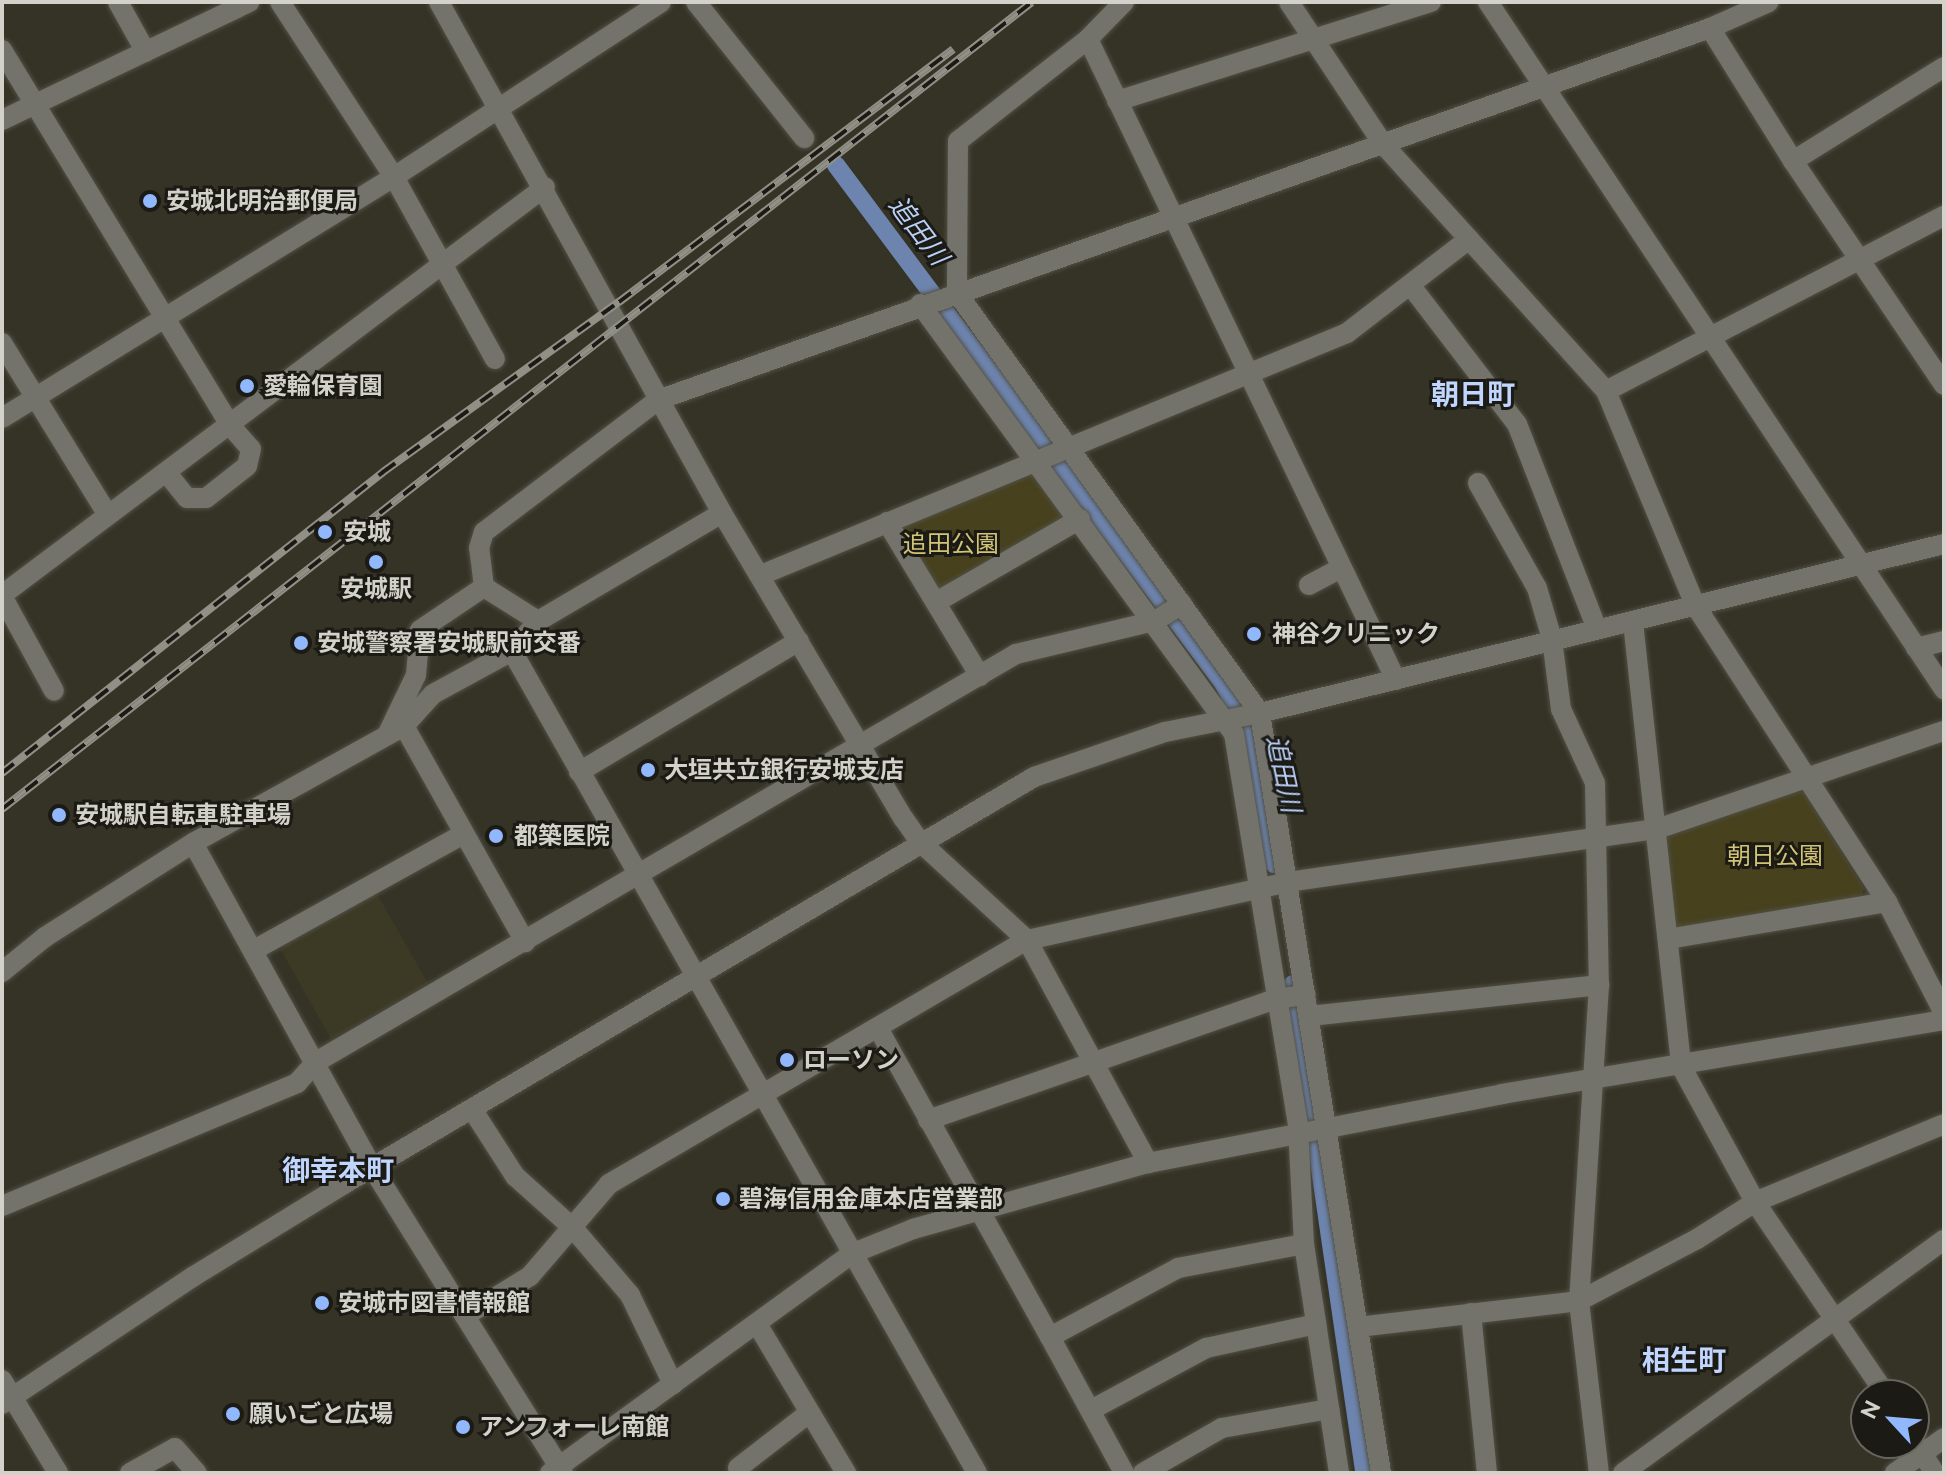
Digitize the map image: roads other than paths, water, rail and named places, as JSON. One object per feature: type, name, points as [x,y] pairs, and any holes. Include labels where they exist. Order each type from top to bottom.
[{"type":"street","points":[[118,2],[146,52]]},
{"type":"street","points":[[2,120],[249,2]]},
{"type":"street","points":[[280,2],[394,177],[495,359]]},
{"type":"street","points":[[439,2],[545,187],[722,513],[920,842],[1027,940],[1148,1163]]},
{"type":"street","points":[[2,418],[394,177],[661,2]]},
{"type":"street","points":[[696,2],[804,138]]},
{"type":"street","points":[[1124,2],[1088,39],[958,141],[957,293],[1260,713],[1329,1130],[1381,1473]]},
{"type":"street","points":[[1289,2],[1383,144],[1606,391],[1695,605],[1887,902],[1944,1013]]},
{"type":"street","points":[[1117,101],[1431,2]]},
{"type":"street","points":[[1488,2],[1864,564],[1944,689]]},
{"type":"street","points":[[484,587],[479,548],[484,532],[658,400],[1171,215],[1383,144],[1710,28],[1769,2]]},
{"type":"street","points":[[1710,28],[1793,161],[1944,385]]},
{"type":"street","points":[[1088,39],[1396,680]]},
{"type":"street","points":[[2,50],[229,424],[251,449],[247,466],[206,498],[187,498],[166,472]]},
{"type":"street","points":[[1793,161],[1944,67]]},
{"type":"street","points":[[54,691],[2,596],[545,187]]},
{"type":"street","points":[[1606,391],[1944,216]]},
{"type":"street","points":[[761,575],[1347,333],[1469,239]]},
{"type":"street","points":[[1411,286],[1517,424],[1597,629]]},
{"type":"street","points":[[920,304],[1155,621],[1234,734],[1297,1136],[1304,1244],[1339,1473]]},
{"type":"street","points":[[2,343],[108,515]]},
{"type":"street","points":[[1478,483],[1537,588],[1552,639],[1561,709],[1595,783],[1599,985],[1579,1301],[1599,1473]]},
{"type":"street","points":[[2,972],[45,937],[193,843],[396,729],[433,694],[512,651],[538,621],[722,513]]},
{"type":"street","points":[[938,601],[1080,519]]},
{"type":"street","points":[[887,522],[938,601],[980,676]]},
{"type":"street","points":[[58,1473],[5,1394],[472,1109],[1034,777],[1118,745],[1396,680],[1944,544]]},
{"type":"street","points":[[1309,585],[1341,568]]},
{"type":"street","points":[[484,587],[538,621]]},
{"type":"street","points":[[396,729],[416,675],[420,630],[484,587]]},
{"type":"street","points":[[2,1206],[297,1083],[316,1062],[862,747],[1016,654],[1155,621],[1182,604]]},
{"type":"street","points":[[1633,622],[1681,1066],[1755,1202],[1875,1379]]},
{"type":"street","points":[[579,772],[799,641]]},
{"type":"street","points":[[1916,648],[1944,641]]},
{"type":"street","points":[[512,651],[698,974],[851,1254],[977,1473]]},
{"type":"street","points":[[396,729],[463,834],[525,942]]},
{"type":"street","points":[[465,1316],[530,1276],[609,1184],[1027,940],[1288,882],[1657,829],[1944,731]]},
{"type":"street","points":[[254,950],[463,834]]},
{"type":"street","points":[[193,843],[373,1169],[557,1471],[851,1254],[913,1229],[978,1214],[1148,1163],[1502,1094],[1944,1020]]},
{"type":"street","points":[[1668,939],[1887,902]]},
{"type":"street","points":[[1310,1016],[1599,985]]},
{"type":"street","points":[[928,1120],[1276,999],[1306,995]]},
{"type":"street","points":[[878,1028],[978,1214],[1124,1473]]},
{"type":"street","points":[[472,1109],[515,1176],[573,1228],[630,1295],[673,1384]]},
{"type":"street","points":[[1358,1327],[1579,1301],[1697,1239],[1755,1202],[1944,1124]]},
{"type":"street","points":[[1623,1473],[1944,1240]]},
{"type":"street","points":[[1050,1337],[1178,1268],[1304,1244]]},
{"type":"street","points":[[1471,1313],[1487,1473]]},
{"type":"street","points":[[757,1324],[846,1473]]},
{"type":"street","points":[[1091,1410],[1188,1354],[1316,1324]]},
{"type":"street","points":[[1143,1473],[1222,1428],[1329,1409]]},
{"type":"street","points":[[738,1468],[809,1413]]},
{"type":"street","points":[[130,1473],[175,1448],[197,1473]]},
{"type":"waterway","name":"追田川","points":[[836,165],[1223,683],[1252,738],[1274,864]]},
{"type":"waterway","name":"追田川","points":[[1293,984],[1364,1473]]},
{"type":"railway","points":[[2,809],[1032,2]]},
{"type":"railway","points":[[2,773],[383,472],[619,302],[953,49]]},
{"type":"place","name":"安城北明治郵便局","points":[[150,201]]},
{"type":"place","name":"愛輪保育園","points":[[247,386]]},
{"type":"place","name":"安城","points":[[325,532]]},
{"type":"place","name":"安城駅","points":[[376,562]]},
{"type":"place","name":"神谷クリニック","points":[[1254,634]]},
{"type":"place","name":"安城警察署安城駅前交番","points":[[301,643]]},
{"type":"place","name":"大垣共立銀行安城支店","points":[[648,770]]},
{"type":"place","name":"安城駅自転車駐車場","points":[[59,815]]},
{"type":"place","name":"都築医院","points":[[496,836]]},
{"type":"place","name":"ローソン","points":[[787,1060]]},
{"type":"place","name":"碧海信用金庫本店営業部","points":[[723,1199]]},
{"type":"place","name":"安城市図書情報館","points":[[322,1303]]},
{"type":"place","name":"願いごと広場","points":[[233,1414]]},
{"type":"place","name":"アンフォーレ南館","points":[[463,1427]]},
{"type":"district","name":"朝日町","points":[[1473,395]]},
{"type":"district","name":"御幸本町","points":[[338,1171]]},
{"type":"district","name":"相生町","points":[[1684,1361]]},
{"type":"park label","name":"追田公園","points":[[951,544]]},
{"type":"park label","name":"朝日公園","points":[[1775,856]]}]
